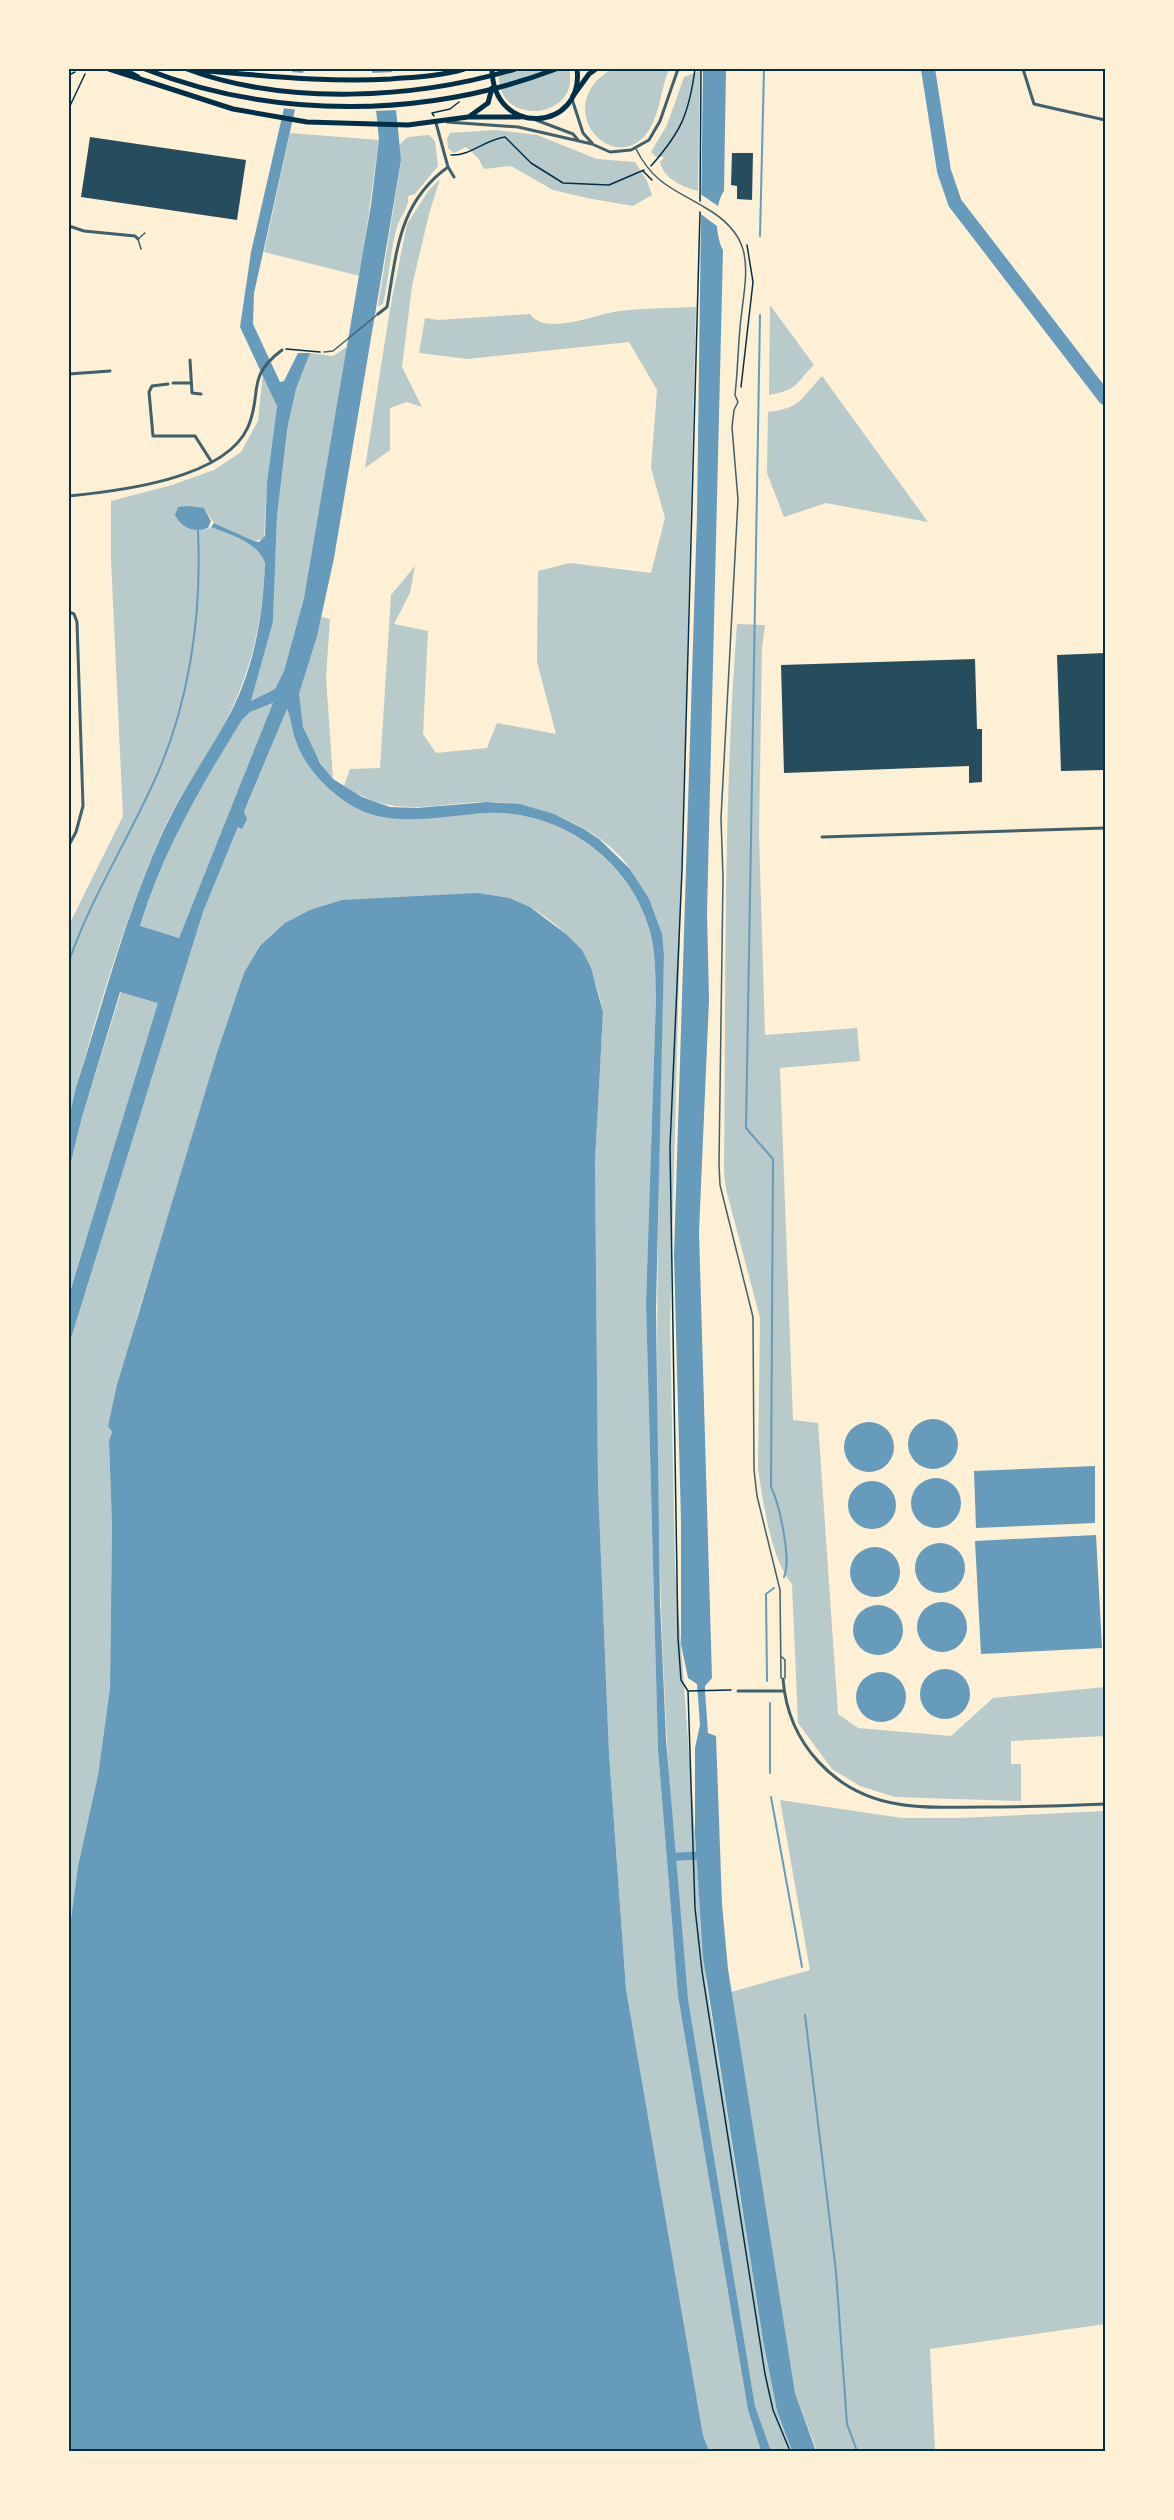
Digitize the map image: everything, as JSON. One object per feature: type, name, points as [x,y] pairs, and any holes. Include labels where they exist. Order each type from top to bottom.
[{"type":"main road","points":[[102,69],[233,108],[307,122],[408,125],[468,117],[535,119],[559,112],[589,74],[596,69]]},
{"type":"main road","points":[[109,69],[115,73]]},
{"type":"main road","points":[[123,69],[152,85]]},
{"type":"main road","points":[[145,69],[190,85],[232,94],[323,105],[390,105],[462,95],[510,84],[556,69]]},
{"type":"main road","points":[[188,69],[345,81],[427,76],[464,69]]},
{"type":"main road","points":[[188,69],[230,83],[317,92],[378,93],[441,86],[516,69]]},
{"type":"main road","points":[[468,117],[488,103],[492,69]]},
{"type":"main road","points":[[572,98],[577,85],[577,69]]},
{"type":"main road","points":[[492,84],[503,105],[520,117]]},
{"type":"street","points":[[454,177],[444,155],[439,122],[518,127],[578,140],[610,152],[636,149],[649,140],[660,121],[678,69]]},
{"type":"street","points":[[1023,69],[1027,88],[1035,104],[1105,120]]},
{"type":"street","points":[[572,98],[583,133],[592,144]]},
{"type":"street","points":[[535,119],[573,134],[578,140]]},
{"type":"street","points":[[378,314],[387,307],[404,219],[428,184],[448,167]]},
{"type":"street","points":[[69,226],[84,231],[135,236],[138,239]]},
{"type":"street","points":[[69,496],[138,487],[176,476],[229,451],[248,428],[260,370],[282,350]]},
{"type":"street","points":[[190,360],[192,393],[201,394]]},
{"type":"street","points":[[69,374],[110,371]]},
{"type":"street","points":[[173,384],[191,383]]},
{"type":"street","points":[[168,384],[152,386],[149,392],[153,436],[195,436],[212,461]]},
{"type":"street","points":[[69,612],[74,614],[77,622],[83,806],[76,832],[69,844]]},
{"type":"street","points":[[822,837],[1105,828]]},
{"type":"street","points":[[782,1678],[797,1732],[814,1758],[838,1779],[869,1796],[910,1806],[1028,1807],[1105,1804]]},
{"type":"street","points":[[738,1691],[784,1691]]},
{"type":"lane","points":[[636,149],[648,168],[668,189],[709,209],[726,223],[744,253],[747,281],[735,395],[738,402],[734,410],[732,427],[738,500],[721,818],[723,878],[718,1164],[720,1185],[753,1317],[754,1477],[778,1575],[782,1678]]},
{"type":"lane","points":[[141,249],[138,239],[145,233]]},
{"type":"lane","points":[[324,352],[333,351],[378,314]]},
{"type":"lane","points":[[782,1657],[784,1660],[782,1678]]},
{"type":"path","points":[[652,164],[674,141],[681,127],[692,93],[695,69]]},
{"type":"path","points":[[700,200],[701,69]]},
{"type":"path","points":[[69,75],[75,72]]},
{"type":"path","points":[[69,108],[85,74]]},
{"type":"path","points":[[444,155],[462,155],[503,137],[511,140],[531,163],[563,183],[609,185],[643,170],[652,180]]},
{"type":"path","points":[[700,212],[682,870],[670,1147],[678,1638],[681,1680],[688,1691],[695,1908],[702,1971],[765,2374],[773,2410],[790,2451]]},
{"type":"path","points":[[282,350],[324,352]]},
{"type":"path","points":[[741,387],[742,382]]},
{"type":"path","points":[[688,1691],[706,1689],[738,1691]]},
{"type":"shaded area","points":[[499,69],[569,69],[569,86],[563,99],[551,107],[536,111],[522,109],[509,102],[501,89]]},
{"type":"shaded area","points":[[611,69],[669,69],[656,116],[649,130],[637,142],[624,147],[611,146],[599,139],[590,128],[586,115],[586,100],[594,84]]},
{"type":"shaded area","points":[[700,71],[698,191],[670,178],[660,162],[664,157],[656,157],[651,152],[667,125],[684,77]]},
{"type":"shaded area","points":[[496,130],[537,135],[597,159],[635,162],[647,181],[652,195],[633,206],[587,198],[553,190],[511,166],[484,169],[478,158],[466,147],[454,153],[448,148],[447,139],[450,133]]},
{"type":"shaded area","points":[[290,133],[379,140],[360,276],[264,252]]},
{"type":"shaded area","points":[[429,135],[435,141],[438,166],[415,194],[408,196],[408,204],[398,223],[383,304],[378,306],[401,161],[399,145],[408,137]]},
{"type":"shaded area","points":[[440,179],[412,286],[402,367],[422,407],[407,402],[390,408],[390,450],[365,468],[390,309],[407,224],[429,190]]},
{"type":"shaded area","points":[[770,305],[814,365],[792,388],[769,395]]},
{"type":"shaded area","points":[[696,307],[670,1326],[675,1565],[706,1982],[763,2340],[777,2411],[792,2451],[771,2451],[755,2406],[688,1999],[676,1869],[661,1608],[658,1477],[658,1216],[664,955],[660,935],[631,870],[619,855],[604,842],[567,820],[526,806],[505,803],[397,806],[381,803],[344,786],[350,769],[380,768],[391,595],[415,566],[410,593],[394,624],[428,631],[423,734],[436,753],[487,748],[497,723],[556,734],[537,662],[538,571],[570,563],[651,573],[665,518],[651,468],[657,390],[629,342],[467,359],[419,353],[425,318],[438,320],[530,314],[537,321],[560,324],[620,311]]},
{"type":"shaded area","points":[[348,346],[304,598],[284,671],[275,689],[251,701],[273,622],[277,516],[289,420],[296,389],[310,353],[333,356]]},
{"type":"shaded area","points":[[263,372],[277,406],[267,482],[264,539],[254,541],[214,523],[204,508],[205,530],[211,527],[250,544],[265,562],[262,600],[252,655],[232,708],[169,819],[147,869],[110,974],[69,1117],[69,925],[123,816],[111,560],[111,501],[172,485],[214,470],[241,452],[258,421]]},
{"type":"shaded area","points":[[822,376],[928,522],[826,503],[784,517],[767,473],[768,412],[788,408],[800,401]]},
{"type":"shaded area","points":[[321,617],[330,619],[326,677],[333,779],[308,740],[299,706],[299,694]]},
{"type":"shaded area","points":[[737,624],[765,625],[762,648],[759,834],[765,1035],[857,1028],[860,1061],[780,1068],[793,1420],[818,1423],[838,1714],[858,1728],[951,1736],[993,1698],[1105,1687],[1105,1736],[1011,1741],[1011,1764],[1021,1764],[1021,1801],[895,1797],[860,1786],[832,1769],[798,1723],[792,1584],[773,1546],[758,1469],[760,1318],[726,1189],[724,1173],[727,830]]},
{"type":"shaded area","points":[[274,703],[179,938],[140,927],[160,872],[184,820],[227,745],[242,720],[250,712]]},
{"type":"shaded area","points":[[287,709],[298,747],[339,795],[350,804],[366,811],[400,817],[514,814],[540,820],[564,830],[586,843],[607,860],[624,879],[638,901],[651,934],[655,961],[656,997],[646,1303],[658,1750],[678,1996],[748,2410],[761,2451],[709,2451],[703,2435],[626,1989],[609,1753],[598,1485],[595,1162],[603,1012],[594,978],[579,950],[558,927],[530,907],[244,973],[138,1313],[108,1426],[112,1432],[109,1441],[112,1526],[110,1688],[98,1775],[78,1866],[69,1934],[69,1345],[203,912]]},
{"type":"shaded area","points":[[121,992],[159,1003],[69,1294],[69,1170],[82,1117]]},
{"type":"shaded area","points":[[780,1800],[902,1818],[960,1818],[1105,1811],[1105,2324],[930,2349],[935,2451],[817,2451],[795,2393],[731,1992],[810,1970]]},
{"type":"water","points":[[293,69],[304,69],[254,293],[253,324],[280,382],[284,381],[298,353],[310,353],[296,389],[288,425],[277,516],[273,622],[251,701],[275,689],[284,671],[304,598],[371,205],[379,140],[372,69],[392,69],[401,160],[334,558],[317,636],[299,694],[303,727],[320,763],[333,779],[362,797],[390,807],[417,808],[487,802],[520,804],[554,814],[584,829],[599,839],[630,869],[649,899],[662,934],[664,955],[656,1309],[660,1602],[666,1739],[688,1999],[755,2406],[771,2451],[761,2451],[748,2410],[678,1996],[658,1750],[646,1303],[655,970],[648,925],[638,901],[624,879],[607,859],[564,829],[514,814],[488,813],[397,819],[362,811],[330,789],[309,766],[295,739],[287,709],[244,812],[247,819],[242,829],[238,827],[203,912],[69,1345],[69,1295],[158,1003],[120,992],[82,1117],[69,1170],[69,1117],[76,1088],[115,960],[149,865],[186,788],[231,712],[252,658],[260,620],[265,563],[250,544],[211,527],[214,523],[259,542],[265,536],[267,482],[277,406],[240,327],[251,252]],"holes":[[[273,703],[179,938],[140,926],[149,898],[184,820],[242,720],[250,712]]]},
{"type":"water","points":[[703,69],[726,69],[724,191],[717,212],[718,236],[723,250],[707,913],[709,1000],[699,1232],[712,1678],[705,1686],[705,1691],[708,1733],[716,1736],[722,1904],[728,1969],[795,2393],[816,2451],[792,2451],[777,2411],[763,2340],[703,1957],[695,1834],[695,1748],[700,1725],[697,1684],[688,1678],[681,1644],[681,1521],[674,1255],[697,515]]},
{"type":"water","points":[[178,507],[204,508],[211,521],[208,528],[193,530],[181,523],[175,515]]},
{"type":"water","points":[[477,893],[509,898],[530,907],[566,934],[582,950],[591,968],[603,1012],[595,1162],[598,1485],[609,1753],[626,1989],[703,2435],[709,2451],[69,2451],[69,1934],[78,1866],[98,1775],[110,1688],[112,1526],[109,1441],[112,1432],[108,1426],[117,1385],[217,1053],[244,973],[260,946],[285,923],[310,910],[342,900]]},
{"type":"water","points":[[928,1419],[938,1419],[951,1426],[958,1439],[958,1449],[951,1462],[938,1469],[928,1469],[919,1465],[912,1458],[908,1449],[908,1439],[912,1430],[919,1423]]},
{"type":"water","points":[[869,1422],[887,1429],[894,1447],[887,1465],[869,1472],[851,1465],[844,1447],[851,1429]]},
{"type":"water","points":[[1095,1466],[1095,1523],[976,1528],[974,1471]]},
{"type":"water","points":[[936,1478],[954,1485],[961,1503],[954,1521],[936,1528],[918,1521],[911,1503],[918,1485]]},
{"type":"water","points":[[867,1481],[877,1481],[892,1491],[896,1505],[895,1514],[886,1525],[877,1529],[867,1529],[852,1519],[848,1510],[848,1500],[858,1485]]},
{"type":"water","points":[[1096,1535],[1102,1648],[981,1654],[975,1541]]},
{"type":"water","points":[[935,1543],[945,1543],[958,1550],[965,1563],[965,1573],[958,1586],[945,1593],[935,1593],[926,1589],[919,1582],[915,1573],[915,1563],[919,1554],[926,1547]]},
{"type":"water","points":[[870,1547],[880,1547],[893,1554],[900,1567],[900,1577],[893,1590],[880,1597],[870,1597],[861,1593],[854,1586],[850,1577],[850,1567],[854,1558],[861,1551]]},
{"type":"water","points":[[937,1602],[947,1602],[960,1609],[967,1622],[967,1632],[960,1645],[947,1652],[937,1652],[928,1648],[921,1641],[917,1632],[917,1622],[921,1613],[928,1606]]},
{"type":"water","points":[[873,1605],[883,1605],[896,1612],[903,1625],[903,1635],[896,1648],[883,1655],[873,1655],[864,1651],[857,1644],[853,1635],[853,1625],[857,1616],[864,1609]]},
{"type":"water","points":[[940,1669],[950,1669],[963,1676],[970,1689],[970,1699],[963,1712],[950,1719],[940,1719],[931,1715],[924,1708],[920,1699],[920,1689],[924,1680],[931,1673]]},
{"type":"water","points":[[881,1672],[899,1679],[906,1697],[899,1715],[881,1722],[863,1715],[856,1697],[863,1679]]},
{"type":"pier","points":[[289,72],[306,73],[299,110],[282,108]]},
{"type":"pier","points":[[395,72],[399,110],[373,111],[370,73]]},
{"type":"pier","points":[[699,193],[721,208],[721,229],[698,212]]},
{"type":"building","points":[[90,137],[246,160],[237,220],[81,197]]},
{"type":"building","points":[[732,153],[753,153],[752,200],[737,199],[737,186],[731,185]]},
{"type":"building","points":[[1105,653],[1105,770],[1061,771],[1057,655]]},
{"type":"building","points":[[975,659],[977,729],[982,729],[982,782],[969,783],[969,766],[784,773],[781,665]]},
{"type":"waterway","points":[[760,236],[764,69]]},
{"type":"waterway","points":[[928,69],[944,171],[955,203],[1105,398]]},
{"type":"waterway","points":[[760,315],[746,1128],[773,1159],[771,1487],[778,1505],[786,1545],[784,1577]]},
{"type":"waterway","points":[[69,961],[97,895],[151,788],[175,727],[184,695],[195,629],[198,596],[198,531]]},
{"type":"waterway","points":[[767,1681],[766,1594],[774,1588]]},
{"type":"waterway","points":[[770,1703],[770,1773]]},
{"type":"waterway","points":[[771,1797],[802,1967]]},
{"type":"waterway","points":[[672,1857],[706,1855]]},
{"type":"waterway","points":[[805,2015],[836,2272],[847,2424],[857,2451]]}]
